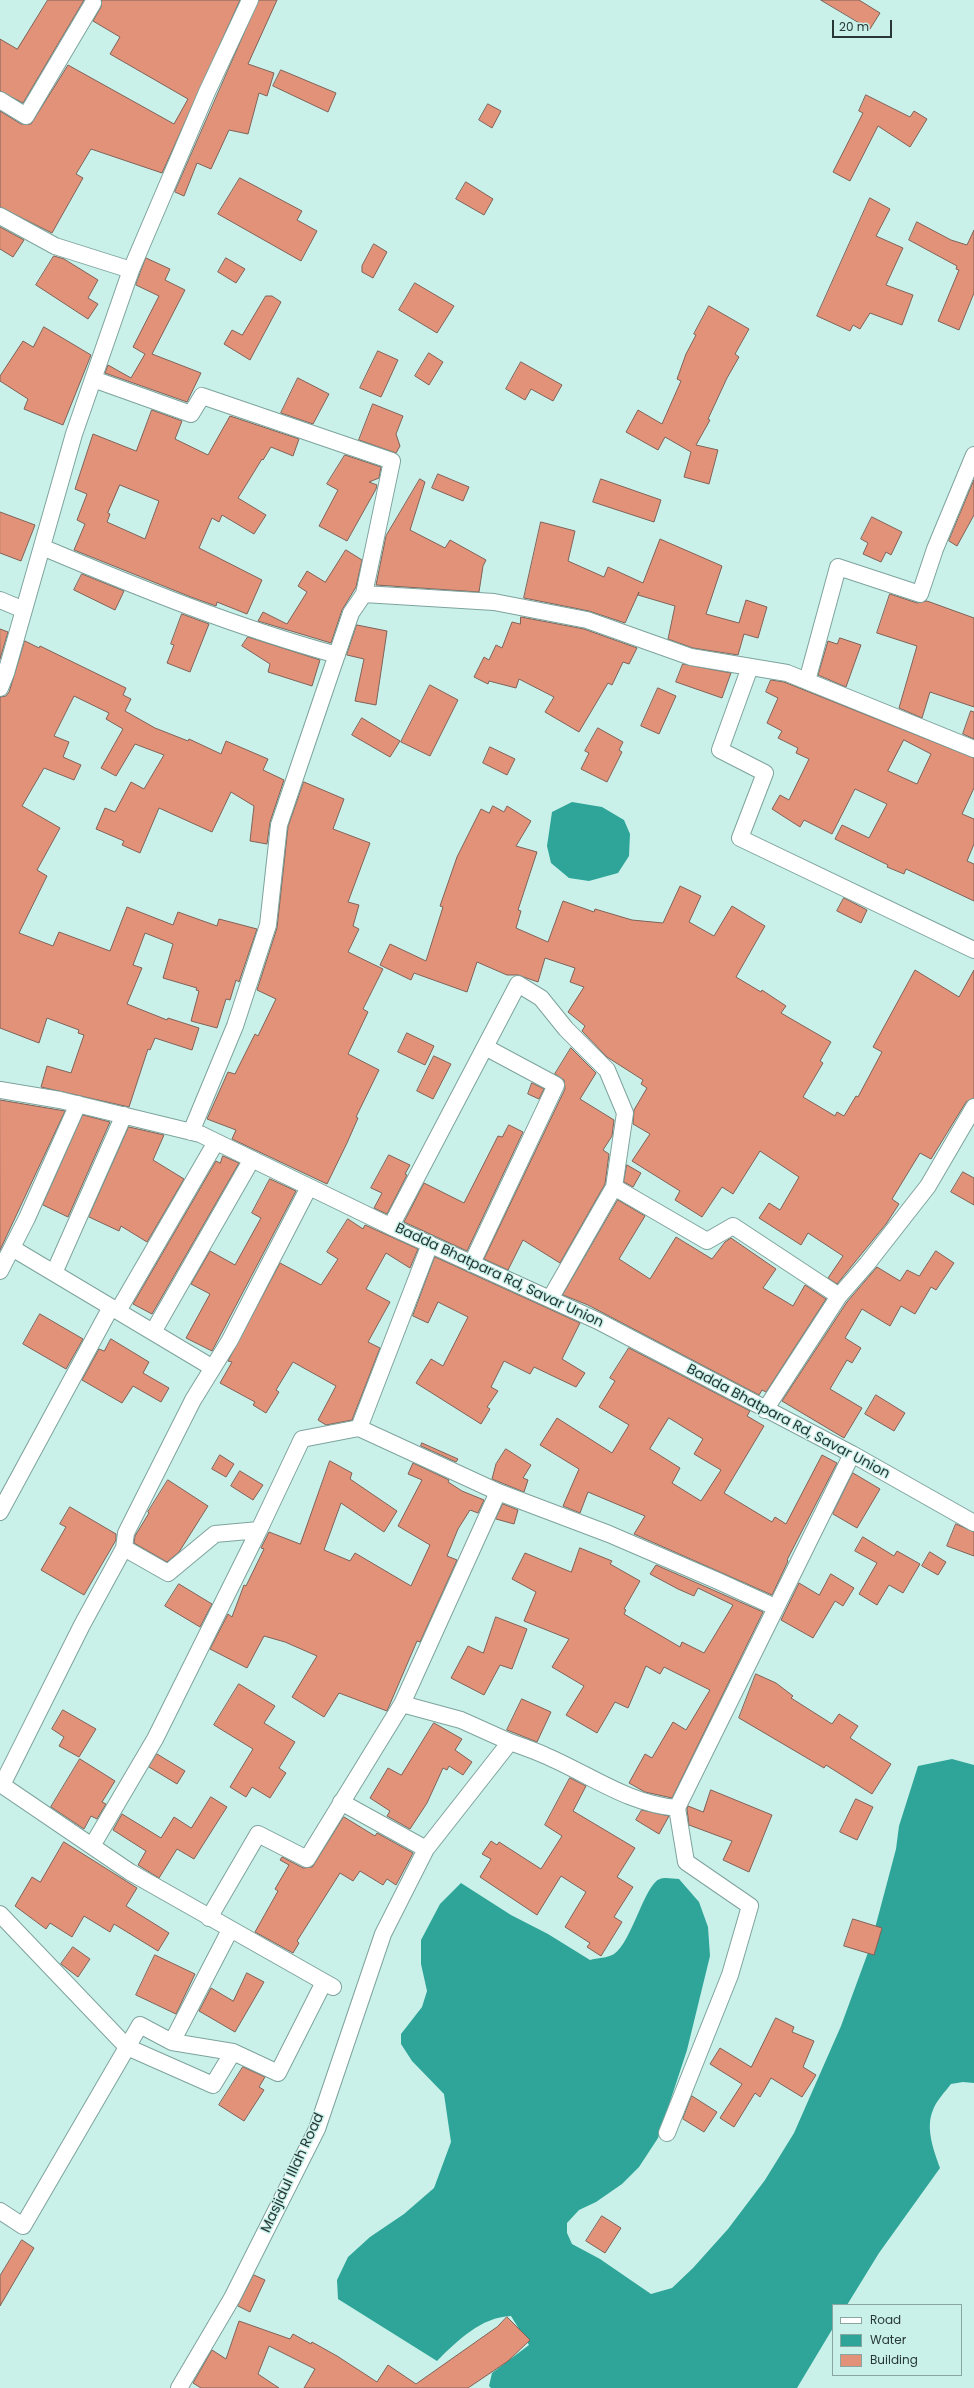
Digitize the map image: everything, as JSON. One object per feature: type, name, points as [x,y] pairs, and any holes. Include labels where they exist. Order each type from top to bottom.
[{"type":"street","points":[[0,688],[24,610],[74,434],[131,270],[207,92],[250,0]]},
{"type":"street","points":[[0,100],[26,116],[93,3]]},
{"type":"street","points":[[0,216],[55,246],[131,270]]},
{"type":"street","points":[[93,379],[191,414],[202,396],[392,462],[364,594],[351,613],[279,824],[268,925],[235,1026],[191,1132]]},
{"type":"street","points":[[807,681],[838,567],[920,594],[935,549],[974,455]]},
{"type":"street","points":[[42,547],[162,597],[275,638],[337,655]]},
{"type":"street","points":[[364,594],[494,602],[587,620],[691,657],[787,673],[974,750]]},
{"type":"street","points":[[0,600],[24,610]]},
{"type":"street","points":[[750,667],[720,750],[765,773],[740,838],[974,950]]},
{"type":"street","points":[[391,1226],[518,984],[541,998],[566,1029],[607,1070],[625,1113],[614,1187],[550,1299]]},
{"type":"street","points":[[472,1263],[556,1085],[485,1047]]},
{"type":"street","name":"Badda Bhatpara Rd, Savar Union","points":[[0,1090],[78,1104],[191,1132],[216,1142],[391,1226],[605,1325],[765,1410],[852,1454],[974,1523]]},
{"type":"street","points":[[0,1271],[78,1104]]},
{"type":"street","points":[[765,1410],[839,1296],[867,1264],[928,1186],[974,1107]]},
{"type":"street","points":[[54,1273],[124,1116]]},
{"type":"street","points":[[0,1512],[114,1309],[216,1142]]},
{"type":"street","points":[[153,1332],[252,1159]]},
{"type":"street","points":[[23,2226],[140,2025],[172,2042],[233,2052],[278,2073],[329,1984],[230,1930],[130,1872],[1,1786],[82,1625],[124,1548],[126,1533],[193,1400],[230,1340],[309,1187]]},
{"type":"street","points":[[614,1187],[707,1241],[733,1226],[839,1296]]},
{"type":"street","points":[[359,1428],[430,1244]]},
{"type":"street","points":[[12,1248],[213,1368]]},
{"type":"street","points":[[92,1846],[155,1739],[259,1530],[302,1439],[359,1428],[498,1492],[609,1534],[775,1607]]},
{"type":"street","points":[[667,2133],[730,1975],[750,1906],[686,1862],[677,1808],[775,1607],[852,1454]]},
{"type":"street","points":[[209,1918],[258,1834],[307,1858],[402,1704],[498,1492]]},
{"type":"street","points":[[124,1548],[168,1573],[215,1534],[259,1530]]},
{"type":"street","points":[[402,1704],[460,1720],[510,1742],[545,1755],[632,1799],[658,1806],[677,1808]]},
{"type":"street","name":"Masjidul Illah Road","points":[[183,2387],[232,2298],[317,2129],[383,1934],[426,1849],[510,1742]]},
{"type":"street","points":[[341,1802],[426,1849]]},
{"type":"street","points":[[0,1914],[127,2047],[213,2085],[233,2052]]},
{"type":"street","points":[[172,2042],[230,1930]]},
{"type":"street","points":[[0,2206],[23,2226]]},
{"type":"street","points":[[0,2211],[23,2226]]},
{"type":"water","points":[[572,802],[602,807],[624,820],[630,834],[629,856],[618,873],[589,881],[569,878],[551,863],[547,846],[552,812]]},
{"type":"water","points":[[952,1759],[974,1765],[974,2083],[963,2082],[951,2084],[936,2103],[931,2117],[930,2132],[940,2168],[879,2253],[848,2304],[832,2304],[832,2330],[797,2388],[491,2388],[489,2386],[492,2373],[529,2345],[511,2316],[500,2317],[480,2325],[470,2331],[437,2361],[338,2299],[337,2280],[348,2257],[370,2237],[404,2214],[434,2188],[451,2142],[444,2094],[412,2061],[401,2044],[401,2034],[422,2007],[427,1991],[421,1964],[421,1940],[440,1904],[461,1883],[511,1915],[548,1934],[590,1960],[612,1955],[621,1947],[633,1926],[649,1891],[654,1883],[660,1879],[679,1879],[699,1902],[708,1927],[710,1956],[687,2050],[658,2138],[639,2167],[622,2184],[596,2202],[579,2210],[567,2223],[567,2233],[572,2244],[600,2259],[651,2294],[672,2288],[693,2268],[728,2229],[765,2180],[794,2133],[841,2026],[870,1947],[896,1849],[899,1826],[918,1766]]},
{"type":"building","points":[[48,0],[84,0],[23,103],[0,91],[0,39],[17,49]]},
{"type":"building","points":[[102,0],[240,0],[162,173],[91,149],[76,174],[83,178],[52,233],[0,207],[0,111],[21,124],[31,124],[68,65],[174,124],[188,99],[110,54],[120,37],[93,21],[101,7]]},
{"type":"building","points":[[259,0],[277,0],[248,64],[274,73],[267,96],[259,93],[248,134],[229,130],[211,169],[197,163],[184,196],[175,192]]},
{"type":"building","points":[[821,0],[859,0],[880,13],[870,29]]},
{"type":"building","points":[[281,70],[336,93],[328,112],[273,86]]},
{"type":"building","points":[[866,95],[910,117],[914,111],[927,119],[910,147],[878,126],[850,181],[833,172],[863,113],[859,111]]},
{"type":"building","points":[[488,104],[501,111],[492,128],[479,120]]},
{"type":"building","points":[[240,178],[302,211],[297,220],[317,231],[301,261],[218,214]]},
{"type":"building","points":[[466,182],[493,199],[484,215],[456,199]]},
{"type":"building","points":[[870,198],[890,209],[876,236],[903,248],[886,285],[913,295],[902,325],[870,313],[860,329],[853,325],[850,331],[817,316]]},
{"type":"building","points":[[917,222],[951,240],[967,245],[974,230],[974,293],[959,330],[938,321],[959,270],[956,269],[957,266],[909,240]]},
{"type":"building","points":[[0,227],[24,240],[13,257],[0,249]]},
{"type":"building","points":[[374,244],[387,252],[373,278],[362,272],[362,266]]},
{"type":"building","points":[[54,256],[64,259],[98,280],[88,298],[98,304],[88,319],[36,285]]},
{"type":"building","points":[[146,258],[170,269],[165,280],[185,290],[152,354],[201,373],[187,402],[105,373],[108,365],[131,378],[145,354],[133,347],[159,296],[136,285]]},
{"type":"building","points":[[226,258],[245,269],[236,283],[218,272]]},
{"type":"building","points":[[415,283],[454,306],[437,333],[399,310]]},
{"type":"building","points":[[266,296],[272,296],[281,302],[250,360],[224,344],[232,330],[242,335]]},
{"type":"building","points":[[709,306],[749,329],[735,354],[739,357],[727,378],[708,419],[710,420],[696,445],[718,450],[709,484],[684,477],[691,452],[665,437],[658,450],[626,432],[638,410],[662,424],[681,381],[677,379],[686,354],[696,335],[694,334]]},
{"type":"building","points":[[44,327],[91,355],[63,425],[24,409],[28,399],[0,381],[0,376],[23,341],[33,347]]},
{"type":"building","points":[[378,351],[398,360],[381,397],[360,388]]},
{"type":"building","points":[[429,353],[443,362],[429,385],[415,376]]},
{"type":"building","points":[[521,362],[562,385],[553,401],[531,389],[525,400],[506,389]]},
{"type":"building","points":[[298,378],[329,394],[313,424],[281,413]]},
{"type":"building","points":[[373,404],[403,416],[396,434],[400,446],[396,453],[359,440]]},
{"type":"building","points":[[152,410],[182,421],[175,439],[208,455],[230,416],[299,439],[293,456],[271,447],[238,498],[266,515],[254,534],[222,515],[219,522],[212,518],[199,548],[262,580],[247,614],[217,602],[216,606],[191,597],[74,550],[85,524],[77,520],[87,494],[75,489],[93,434],[136,451]],"holes":[[[120,485],[159,501],[145,539],[107,522],[110,514],[108,513]]]},
{"type":"building","points":[[345,455],[381,467],[379,478],[369,482],[377,485],[376,489],[347,541],[319,526],[338,490],[327,484]]},
{"type":"building","points":[[438,474],[469,487],[463,501],[432,488]]},
{"type":"building","points":[[420,479],[425,482],[410,530],[445,548],[450,540],[486,560],[483,566],[479,592],[376,585],[386,536]]},
{"type":"building","points":[[601,479],[661,500],[654,522],[593,502]]},
{"type":"building","points":[[974,480],[974,515],[957,546],[949,541]]},
{"type":"building","points":[[0,512],[35,525],[21,561],[0,553]]},
{"type":"building","points":[[872,517],[902,532],[891,555],[886,552],[881,562],[863,554],[868,543],[861,539]]},
{"type":"building","points":[[541,522],[575,531],[568,561],[604,577],[608,567],[643,583],[660,539],[722,566],[706,614],[739,623],[746,600],[767,607],[758,638],[744,634],[738,655],[693,648],[668,639],[675,606],[638,595],[639,592],[625,623],[589,611],[524,598]]},
{"type":"building","points":[[346,550],[362,560],[356,587],[342,610],[331,643],[258,621],[263,612],[287,624],[307,592],[298,586],[307,571],[325,582]]},
{"type":"building","points":[[82,574],[124,591],[115,610],[74,590]]},
{"type":"building","points":[[890,594],[917,603],[927,601],[974,618],[974,707],[930,692],[922,718],[899,708],[917,646],[877,633]]},
{"type":"building","points":[[182,614],[209,624],[190,672],[167,663],[174,645],[171,644]]},
{"type":"building","points":[[521,617],[584,629],[637,648],[629,664],[623,662],[612,685],[608,683],[579,732],[545,712],[554,697],[519,679],[516,688],[489,681],[488,684],[474,677],[484,657],[489,660],[496,645],[502,648],[512,622],[520,624]]},
{"type":"building","points":[[357,625],[387,631],[376,705],[355,701],[364,659],[347,655]]},
{"type":"building","points":[[0,629],[8,632],[0,659]]},
{"type":"building","points":[[248,637],[320,660],[312,686],[268,672],[270,664],[242,646]]},
{"type":"building","points":[[840,638],[861,645],[846,687],[818,675],[828,641],[837,644]]},
{"type":"building","points":[[25,641],[39,648],[40,646],[126,688],[123,695],[131,699],[125,711],[155,728],[188,741],[189,739],[221,754],[226,741],[268,759],[263,770],[284,780],[270,822],[267,844],[250,841],[254,806],[231,792],[212,832],[159,808],[140,853],[122,845],[124,841],[96,829],[105,808],[115,812],[131,782],[144,789],[164,755],[135,744],[116,776],[101,768],[123,729],[106,719],[109,713],[74,696],[54,736],[69,742],[63,757],[81,765],[74,780],[44,768],[22,806],[60,828],[37,870],[47,876],[19,933],[53,946],[59,932],[110,951],[127,907],[173,925],[178,912],[217,926],[219,919],[257,929],[239,982],[236,980],[230,1000],[226,999],[217,1028],[191,1021],[199,991],[196,990],[197,988],[163,978],[173,944],[145,933],[133,965],[142,968],[127,1004],[167,1020],[168,1018],[199,1028],[192,1050],[155,1038],[150,1050],[148,1049],[129,1107],[41,1087],[47,1066],[71,1073],[84,1035],[78,1033],[79,1030],[47,1018],[39,1043],[0,1028],[0,697],[6,696],[9,692]]},
{"type":"building","points":[[683,664],[731,673],[722,698],[676,682]]},
{"type":"building","points":[[771,680],[784,682],[974,758],[974,788],[962,814],[974,819],[974,844],[967,861],[974,864],[974,901],[906,869],[904,874],[887,867],[888,865],[835,839],[842,825],[869,838],[887,804],[855,789],[832,834],[804,820],[800,827],[772,809],[780,795],[789,800],[809,759],[796,753],[798,748],[778,738],[782,731],[767,723],[778,698],[766,692]],"holes":[[[904,740],[931,754],[917,784],[888,771]]]},
{"type":"building","points":[[430,685],[458,700],[430,756],[401,742]]},
{"type":"building","points":[[658,688],[676,696],[659,734],[641,726]]},
{"type":"building","points":[[971,711],[974,712],[974,739],[963,734]]},
{"type":"building","points":[[362,718],[400,741],[390,757],[352,735]]},
{"type":"building","points":[[598,728],[623,742],[619,750],[622,752],[607,782],[581,769],[589,753],[585,751]]},
{"type":"building","points":[[490,747],[515,759],[507,775],[483,763]]},
{"type":"building","points":[[304,782],[344,799],[333,829],[370,843],[348,902],[359,905],[353,926],[359,929],[348,952],[383,969],[363,1009],[368,1012],[348,1054],[379,1070],[356,1117],[358,1118],[327,1184],[232,1139],[236,1130],[207,1119],[228,1072],[235,1074],[255,1034],[258,1036],[276,999],[257,990],[277,928],[288,827]]},
{"type":"building","points":[[493,806],[504,812],[507,806],[531,821],[516,846],[537,852],[518,910],[521,911],[516,928],[548,942],[563,901],[594,912],[595,909],[632,920],[663,923],[680,886],[701,896],[689,922],[714,936],[732,906],[765,926],[736,977],[761,992],[762,990],[786,1006],[781,1013],[831,1042],[820,1061],[823,1063],[803,1097],[835,1116],[837,1112],[844,1116],[856,1096],[858,1097],[882,1052],[873,1047],[915,970],[959,997],[974,970],[974,1098],[966,1102],[931,1159],[920,1153],[892,1199],[899,1204],[886,1224],[837,1284],[828,1278],[843,1256],[808,1233],[801,1245],[759,1218],[769,1203],[780,1210],[799,1177],[760,1151],[733,1194],[722,1187],[702,1217],[675,1200],[680,1191],[632,1161],[650,1134],[633,1124],[634,1110],[647,1088],[641,1084],[643,1080],[607,1057],[582,1031],[585,1026],[568,1012],[584,987],[570,982],[575,968],[545,958],[538,982],[518,975],[507,975],[477,962],[467,992],[414,973],[411,980],[380,965],[390,944],[426,961],[443,907],[440,906],[457,857],[481,809],[489,813]]},
{"type":"building","points":[[844,898],[867,910],[861,923],[837,911]]},
{"type":"building","points":[[407,1033],[434,1046],[425,1065],[398,1052]]},
{"type":"building","points":[[571,1048],[596,1073],[580,1099],[614,1120],[612,1136],[603,1150],[609,1154],[605,1184],[560,1263],[523,1240],[508,1270],[484,1259],[565,1089],[564,1080],[555,1074]]},
{"type":"building","points":[[434,1056],[451,1064],[433,1099],[417,1091]]},
{"type":"building","points":[[532,1083],[544,1089],[539,1099],[528,1094]]},
{"type":"building","points":[[0,1100],[65,1111],[0,1250]]},
{"type":"building","points":[[83,1115],[110,1122],[68,1217],[43,1205]]},
{"type":"building","points":[[509,1125],[523,1132],[467,1251],[404,1222],[424,1183],[464,1203],[498,1136],[502,1137]]},
{"type":"building","points":[[129,1127],[164,1135],[153,1160],[184,1179],[147,1242],[121,1226],[119,1231],[89,1217]]},
{"type":"building","points":[[389,1155],[410,1165],[405,1174],[407,1175],[387,1214],[374,1208],[382,1193],[371,1188]]},
{"type":"building","points":[[223,1156],[239,1163],[152,1314],[133,1304],[216,1161],[220,1163]]},
{"type":"building","points":[[627,1165],[641,1173],[633,1187],[624,1182]]},
{"type":"building","points":[[963,1172],[974,1178],[974,1205],[951,1192]]},
{"type":"building","points":[[270,1179],[296,1191],[212,1351],[186,1338],[210,1294],[191,1284],[210,1251],[235,1265],[261,1218],[252,1213]]},
{"type":"building","points":[[618,1200],[645,1216],[619,1259],[650,1279],[676,1237],[712,1259],[725,1242],[731,1238],[776,1269],[763,1288],[793,1306],[805,1285],[826,1299],[766,1392],[762,1390],[759,1395],[588,1305],[563,1295]]},
{"type":"building","points":[[348,1219],[363,1229],[365,1225],[418,1249],[410,1268],[386,1253],[366,1289],[390,1302],[368,1342],[380,1348],[352,1420],[326,1425],[318,1420],[336,1386],[293,1362],[276,1390],[279,1392],[266,1413],[253,1405],[255,1402],[220,1383],[232,1362],[228,1361],[280,1263],[321,1285],[338,1259],[327,1252]]},
{"type":"building","points":[[936,1251],[954,1263],[936,1290],[931,1287],[915,1314],[901,1306],[890,1326],[862,1309],[845,1338],[861,1348],[852,1363],[847,1360],[830,1389],[862,1408],[844,1438],[782,1401],[847,1302],[877,1267],[900,1281],[907,1270],[919,1276]]},
{"type":"building","points":[[435,1257],[580,1323],[562,1359],[585,1373],[576,1387],[534,1367],[530,1374],[504,1361],[491,1387],[498,1391],[487,1407],[490,1409],[481,1424],[416,1383],[431,1359],[443,1366],[468,1317],[438,1302],[428,1323],[413,1316]]},
{"type":"building","points":[[40,1314],[83,1339],[66,1369],[23,1344]]},
{"type":"building","points":[[111,1339],[149,1362],[143,1373],[169,1388],[161,1402],[133,1386],[122,1403],[82,1380],[99,1349],[104,1351]]},
{"type":"building","points":[[629,1348],[750,1411],[747,1416],[764,1426],[724,1493],[772,1522],[775,1517],[786,1524],[822,1455],[837,1463],[787,1560],[788,1561],[772,1595],[634,1534],[645,1516],[588,1492],[580,1513],[563,1506],[579,1469],[540,1445],[557,1418],[612,1453],[629,1425],[599,1407],[615,1381],[610,1378]],"holes":[[[669,1418],[703,1439],[694,1454],[721,1470],[701,1501],[672,1483],[680,1468],[650,1449]]]},
{"type":"building","points":[[876,1395],[905,1413],[894,1431],[865,1414]]},
{"type":"building","points":[[422,1443],[458,1459],[456,1462],[421,1446]]},
{"type":"building","points":[[506,1449],[531,1465],[523,1478],[528,1480],[524,1492],[492,1479],[496,1464]]},
{"type":"building","points":[[220,1455],[234,1464],[226,1477],[212,1469]]},
{"type":"building","points":[[330,1461],[352,1473],[350,1479],[397,1511],[384,1532],[341,1503],[324,1550],[350,1561],[355,1553],[411,1586],[430,1545],[398,1526],[422,1480],[408,1474],[413,1463],[449,1480],[448,1482],[462,1491],[484,1500],[478,1513],[470,1510],[458,1529],[447,1556],[457,1560],[420,1642],[417,1641],[387,1711],[339,1693],[324,1717],[292,1697],[317,1656],[285,1642],[264,1636],[247,1668],[210,1649],[228,1614],[232,1617],[244,1585],[246,1586],[264,1549],[261,1548],[269,1532],[300,1544]]},
{"type":"building","points":[[240,1471],[263,1485],[253,1500],[231,1486]]},
{"type":"building","points":[[853,1473],[880,1489],[857,1528],[833,1514]]},
{"type":"building","points":[[168,1480],[208,1506],[179,1552],[167,1562],[134,1543],[135,1536]]},
{"type":"building","points":[[503,1504],[518,1510],[514,1524],[496,1519]]},
{"type":"building","points":[[70,1507],[116,1534],[116,1540],[84,1595],[41,1570],[66,1527],[60,1524]]},
{"type":"building","points":[[956,1524],[974,1532],[974,1556],[947,1546]]},
{"type":"building","points":[[863,1537],[894,1556],[897,1551],[920,1564],[903,1593],[889,1585],[877,1605],[859,1594],[877,1563],[855,1551]]},
{"type":"building","points":[[580,1548],[612,1561],[610,1564],[640,1581],[624,1609],[626,1610],[624,1614],[680,1647],[682,1642],[704,1653],[733,1605],[698,1588],[694,1596],[678,1589],[650,1574],[656,1565],[763,1612],[672,1798],[645,1792],[629,1783],[645,1754],[652,1758],[673,1722],[686,1730],[710,1690],[664,1667],[660,1674],[646,1666],[628,1708],[615,1702],[597,1733],[566,1715],[584,1686],[552,1667],[569,1639],[524,1621],[536,1592],[512,1579],[525,1553],[571,1572]]},
{"type":"building","points":[[930,1552],[946,1562],[938,1575],[922,1566]]},
{"type":"building","points":[[831,1574],[854,1588],[843,1606],[835,1601],[813,1638],[781,1620],[799,1583],[819,1595]]},
{"type":"building","points":[[179,1584],[212,1604],[200,1627],[165,1606]]},
{"type":"building","points":[[496,1617],[527,1629],[512,1669],[500,1665],[484,1695],[451,1678],[468,1646],[483,1653]]},
{"type":"building","points":[[756,1674],[776,1683],[793,1696],[791,1698],[832,1724],[839,1714],[858,1726],[850,1738],[891,1764],[872,1794],[826,1765],[824,1768],[739,1718]]},
{"type":"building","points":[[239,1684],[275,1706],[264,1723],[295,1742],[279,1768],[286,1773],[270,1798],[252,1787],[246,1797],[230,1787],[253,1749],[214,1725]]},
{"type":"building","points":[[522,1699],[551,1712],[537,1742],[507,1730]]},
{"type":"building","points":[[63,1710],[96,1729],[79,1757],[59,1746],[64,1737],[52,1729]]},
{"type":"building","points":[[434,1723],[462,1739],[455,1750],[472,1762],[463,1775],[449,1766],[447,1770],[443,1768],[427,1803],[410,1829],[387,1816],[390,1811],[370,1798],[388,1768],[401,1775]]},
{"type":"building","points":[[157,1754],[185,1771],[177,1784],[149,1767]]},
{"type":"building","points":[[80,1759],[115,1781],[102,1802],[106,1804],[97,1819],[91,1816],[84,1829],[51,1807]]},
{"type":"building","points":[[570,1778],[586,1786],[573,1811],[635,1848],[617,1877],[633,1887],[614,1917],[622,1922],[601,1956],[587,1947],[590,1943],[565,1927],[586,1892],[561,1876],[537,1915],[480,1877],[491,1859],[482,1854],[491,1841],[497,1845],[499,1842],[541,1869],[562,1836],[545,1825]]},
{"type":"building","points":[[711,1790],[772,1815],[749,1872],[723,1860],[732,1841],[689,1825],[688,1806],[703,1812]]},
{"type":"building","points":[[211,1797],[227,1807],[194,1859],[177,1849],[159,1878],[138,1865],[146,1851],[113,1830],[122,1814],[161,1838],[174,1817],[191,1828]]},
{"type":"building","points":[[856,1799],[873,1807],[857,1840],[840,1832]]},
{"type":"building","points":[[642,1810],[669,1816],[659,1834],[636,1820]]},
{"type":"building","points":[[344,1817],[375,1836],[377,1833],[413,1853],[396,1885],[387,1879],[383,1885],[360,1871],[353,1881],[340,1873],[297,1941],[299,1943],[293,1953],[255,1932],[278,1891],[275,1889],[289,1865],[280,1860],[282,1857],[303,1868],[312,1867]]},
{"type":"building","points":[[64,1842],[137,1888],[126,1906],[169,1933],[158,1951],[114,1924],[110,1932],[84,1916],[72,1937],[50,1923],[46,1929],[15,1906],[32,1877],[40,1882]]},
{"type":"building","points":[[853,1919],[882,1928],[874,1955],[844,1946]]},
{"type":"building","points":[[73,1947],[90,1959],[78,1977],[61,1964]]},
{"type":"building","points":[[155,1955],[195,1974],[176,2014],[136,1995]]},
{"type":"building","points":[[247,1973],[264,1982],[235,2032],[199,2011],[211,1988],[233,2001]]},
{"type":"building","points":[[776,2018],[794,2027],[792,2032],[814,2041],[803,2067],[816,2075],[802,2097],[771,2078],[760,2097],[755,2093],[734,2127],[720,2118],[742,2084],[710,2064],[720,2048],[751,2067]]},
{"type":"building","points":[[243,2067],[265,2077],[259,2087],[264,2090],[244,2121],[219,2105]]},
{"type":"building","points":[[692,2096],[717,2112],[704,2132],[683,2119]]},
{"type":"building","points":[[602,2216],[621,2228],[605,2253],[586,2241]]},
{"type":"building","points":[[22,2240],[34,2248],[0,2306],[0,2276]]},
{"type":"building","points":[[254,2275],[265,2280],[250,2312],[238,2306]]},
{"type":"building","points":[[507,2317],[530,2340],[508,2361],[468,2388],[304,2388],[315,2369],[269,2346],[258,2374],[279,2388],[201,2388],[193,2383],[212,2350],[226,2359],[239,2321],[290,2339],[293,2334],[311,2344],[312,2342],[377,2382],[388,2365],[416,2384],[497,2327]]}]
